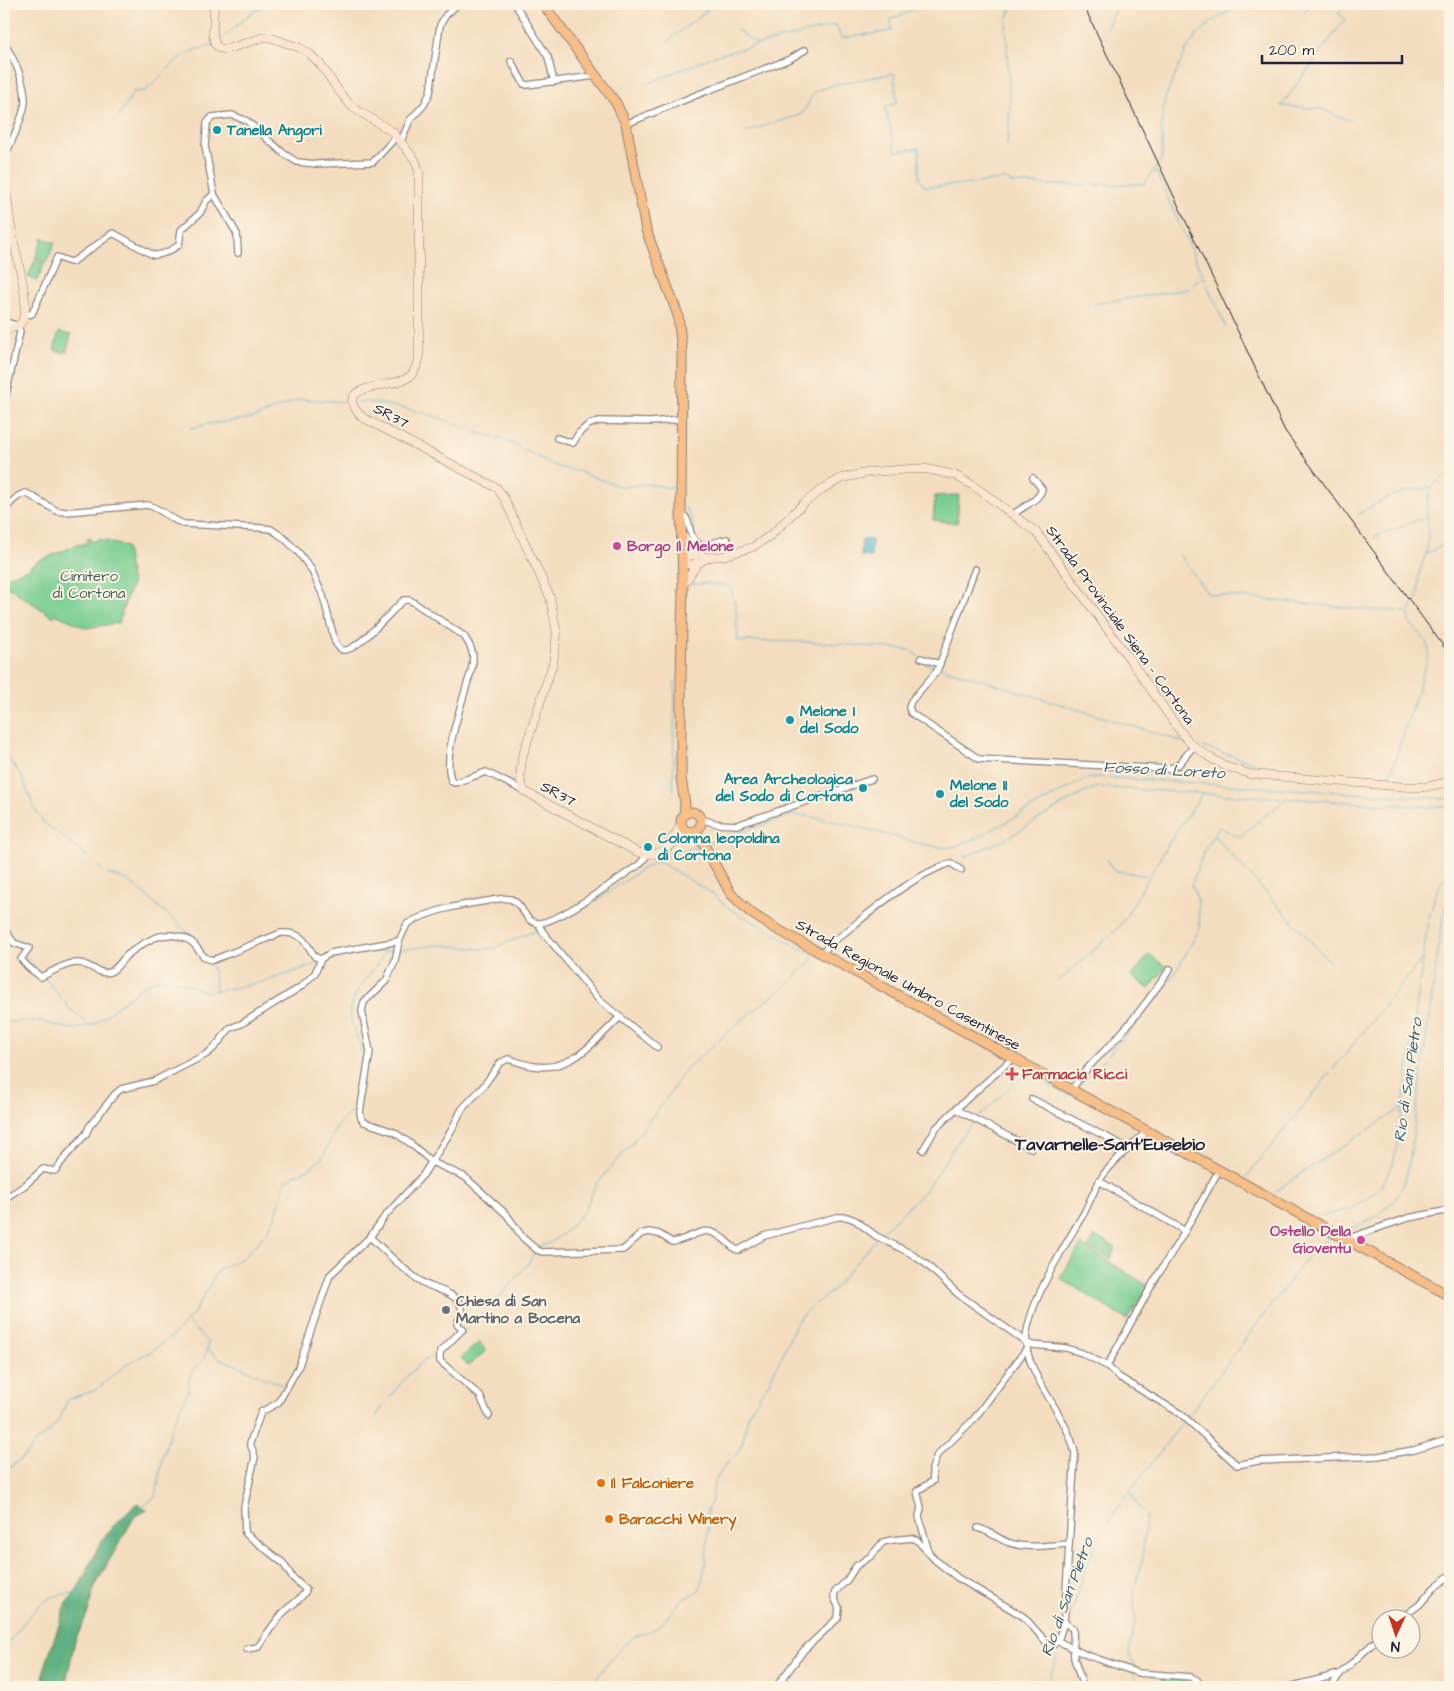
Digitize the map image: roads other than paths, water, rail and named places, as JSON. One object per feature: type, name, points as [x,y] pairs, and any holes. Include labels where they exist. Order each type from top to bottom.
[{"type":"main road","points":[[543,4],[616,103],[626,124],[646,230],[678,315],[682,351],[680,514],[683,585],[681,686],[684,814],[681,824],[683,828],[695,824]]},
{"type":"main road","points":[[684,800],[695,824]]},
{"type":"main road","points":[[684,814],[689,812],[695,824]]},
{"type":"main road","name":"Strada Regionale Umbro Casentinese","points":[[695,824],[731,894],[739,903],[771,926],[1450,1296]]},
{"type":"street","name":"SR37","points":[[214,4],[213,36],[216,45],[224,50],[264,37],[300,48],[310,54],[320,64],[352,107],[399,138],[415,160],[419,171],[419,360],[414,372],[409,377],[361,390],[355,394],[352,400],[354,409],[362,417],[497,488],[504,498],[550,597],[557,634],[553,663],[522,758],[520,778],[524,791],[635,851],[651,855]]},
{"type":"street","points":[[238,253],[237,234],[214,194],[205,146],[207,123],[212,118],[232,116],[247,120],[283,153],[297,162],[316,164],[373,162],[399,138],[410,120],[424,105],[430,93],[440,25],[446,15],[458,4]]},
{"type":"street","points":[[515,4],[548,58],[554,82]]},
{"type":"street","points":[[4,43],[19,75],[25,101],[24,110],[4,158]]},
{"type":"street","points":[[626,124],[790,59],[805,50]]},
{"type":"street","points":[[512,61],[524,84],[527,85],[595,76]]},
{"type":"street","points":[[4,180],[24,292],[25,315],[18,326],[4,330]]},
{"type":"street","points":[[25,315],[32,314],[57,258],[70,262],[74,261],[113,233],[152,256],[169,251],[179,245],[181,230],[200,212],[206,201],[214,194]]},
{"type":"street","points":[[4,321],[18,326]]},
{"type":"street","points":[[4,404],[20,332],[18,326]]},
{"type":"street","points":[[557,438],[573,443],[578,433],[588,425],[599,422],[651,422],[681,419]]},
{"type":"street","name":"Strada Provinciale Siena - Cortona","points":[[710,557],[733,553],[762,542],[804,503],[824,488],[842,478],[856,474],[912,469],[942,471],[965,480],[1014,514],[1036,532],[1177,727],[1194,746],[1209,757],[1227,767],[1250,774],[1407,787],[1424,787],[1450,782]]},
{"type":"street","points":[[1014,514],[1023,506],[1038,498],[1042,489],[1033,478]]},
{"type":"street","points":[[4,512],[16,497],[26,493],[57,511],[148,506],[157,508],[176,522],[184,524],[271,529],[289,543],[311,569],[323,596],[335,642],[338,647],[344,650],[351,649],[404,600],[410,600],[464,636],[470,644],[473,657],[471,670],[452,739],[449,760],[452,782],[455,783],[486,772],[524,791]]},
{"type":"street","points":[[680,514],[687,519],[690,535],[697,544],[701,546],[727,539],[733,553]]},
{"type":"street","points":[[681,532],[692,548],[701,555]]},
{"type":"street","points":[[682,560],[691,555],[710,557]]},
{"type":"street","points":[[682,560],[690,564],[698,563],[710,557]]},
{"type":"street","points":[[683,585],[698,563]]},
{"type":"street","points":[[975,569],[938,671],[911,702],[909,707],[911,712],[979,759],[1168,769],[1178,765],[1194,746]]},
{"type":"street","points":[[921,658],[940,664]]},
{"type":"street","points":[[651,855],[667,849],[695,824],[737,825],[872,779]]},
{"type":"street","points":[[540,927],[576,907],[640,864],[672,839],[681,824]]},
{"type":"street","points":[[822,954],[829,945],[907,884],[926,873],[951,863],[961,870]]},
{"type":"street","points":[[657,1047],[599,1000],[540,927],[529,919],[517,902],[510,899],[470,902],[407,924],[399,940],[396,955],[386,981],[364,1002],[362,1011],[370,1052],[360,1118],[364,1122],[394,1132],[432,1162],[465,1177],[507,1215],[530,1246],[542,1252],[624,1250],[641,1234],[649,1232],[659,1234],[672,1242],[688,1238],[702,1231],[711,1231],[739,1250],[764,1236],[837,1217],[847,1217],[855,1220],[876,1236],[910,1253],[933,1270],[958,1294],[1026,1345],[1066,1348],[1082,1353],[1107,1366],[1119,1378],[1181,1414],[1237,1465],[1258,1461],[1378,1456],[1414,1450],[1450,1439]]},
{"type":"street","points":[[4,928],[14,943],[29,948],[21,958],[41,978],[77,962],[105,973],[114,970],[126,957],[148,941],[160,936],[172,935],[190,941],[205,958],[213,960],[281,933],[296,934],[302,938],[315,957],[321,959]]},
{"type":"street","points":[[4,1202],[7,1197],[24,1186],[43,1169],[56,1170],[120,1090],[154,1081],[207,1054],[230,1028],[241,1024],[302,986],[316,973],[321,959],[330,953],[386,944],[399,940]]},
{"type":"street","points":[[1072,1090],[1081,1076],[1116,1039],[1155,992],[1170,969]]},
{"type":"street","points":[[247,1650],[258,1646],[284,1612],[303,1596],[306,1590],[292,1577],[283,1563],[245,1534],[244,1507],[255,1457],[250,1444],[261,1412],[278,1403],[298,1368],[330,1276],[370,1237],[385,1216],[423,1175],[451,1131],[462,1109],[482,1088],[500,1063],[508,1059],[534,1066],[562,1065],[578,1057],[620,1018]]},
{"type":"street","points":[[923,1150],[936,1128],[1013,1058]]},
{"type":"street","points":[[1032,1099],[1130,1149]]},
{"type":"street","points":[[958,1107],[959,1111],[1031,1148]]},
{"type":"street","points":[[776,1687],[804,1650],[838,1618],[839,1608],[834,1597],[835,1592],[847,1580],[856,1566],[871,1556],[883,1542],[892,1540],[912,1538],[917,1540],[935,1560],[958,1578],[1024,1617],[1048,1644],[1053,1645],[1058,1641],[1064,1622],[1068,1544],[1076,1453],[1072,1436],[1046,1394],[1029,1356],[1026,1345],[1027,1330],[1032,1311],[1092,1199],[1099,1181],[1115,1162],[1147,1131]]},
{"type":"street","points":[[1107,1366],[1219,1170]]},
{"type":"street","points":[[1099,1181],[1185,1231]]},
{"type":"street","points":[[1346,1239],[1408,1218],[1450,1210]]},
{"type":"street","points":[[370,1237],[423,1283],[440,1289],[455,1298],[461,1305],[462,1313],[457,1324],[462,1329],[440,1352],[440,1361],[480,1396],[490,1416]]},
{"type":"street","points":[[929,1553],[919,1516],[921,1508],[917,1491],[933,1481],[932,1469],[937,1454],[974,1419],[1026,1345]]},
{"type":"street","points":[[978,1528],[986,1530],[1008,1543],[1018,1545],[1068,1544]]},
{"type":"street","points":[[1415,1608],[1450,1575]]},
{"type":"street","points":[[1064,1622],[1073,1629],[1074,1658],[1083,1687]]},
{"type":"street","points":[[1058,1641],[1073,1650],[1138,1673],[1191,1678],[1197,1680],[1202,1687]]},
{"type":"street","points":[[1332,1687],[1340,1674],[1372,1644]]},
{"type":"street","points":[[1290,1687],[1340,1674]]},
{"type":"water","points":[[862,539],[872,540],[871,557],[861,556]]},
{"type":"waterway","points":[[218,42],[250,14],[267,4]]},
{"type":"waterway","points":[[667,42],[715,4]]},
{"type":"waterway","points":[[647,84],[714,56],[836,25],[841,38],[892,31],[891,19],[921,7],[961,4]]},
{"type":"waterway","points":[[1007,146],[1010,110],[1006,23],[1013,4]]},
{"type":"waterway","points":[[1107,28],[1117,4]]},
{"type":"waterway","points":[[747,132],[802,114],[814,92],[836,84],[894,73],[897,103],[885,107],[896,152],[918,148],[919,179],[925,187],[971,184],[1005,179],[1011,183],[1026,184],[1144,184],[1162,159],[1162,123],[1165,99],[1185,52],[1198,34],[1214,20],[1242,4]]},
{"type":"waterway","points":[[1304,13],[1311,4]]},
{"type":"waterway","points":[[1344,4],[1338,13],[1345,19],[1281,106],[1321,109],[1350,121]]},
{"type":"waterway","points":[[737,30],[757,44]]},
{"type":"waterway","points":[[118,118],[133,92],[145,91],[175,62],[191,51],[213,46]]},
{"type":"waterway","points":[[1155,170],[1226,327]]},
{"type":"waterway","points":[[1094,304],[1188,289],[1202,276]]},
{"type":"waterway","points":[[191,428],[253,418],[300,399],[349,402]]},
{"type":"waterway","points":[[356,402],[377,403],[438,417],[481,434],[503,439],[558,467],[577,471],[622,487],[647,484],[678,489]]},
{"type":"waterway","points":[[1294,774],[1386,780],[1390,776],[1429,654],[1425,640],[1409,623],[1410,611],[1418,594],[1419,574],[1427,549],[1428,497],[1431,488],[1450,473]]},
{"type":"waterway","points":[[1358,514],[1401,493],[1430,488]]},
{"type":"waterway","points":[[685,507],[693,522],[693,531]]},
{"type":"waterway","points":[[1374,537],[1427,517]]},
{"type":"waterway","points":[[1427,553],[1450,542]]},
{"type":"waterway","points":[[1180,556],[1208,594],[1408,612]]},
{"type":"waterway","points":[[692,577],[692,584],[709,583],[731,587],[736,610],[738,641],[817,642],[911,650],[919,657]]},
{"type":"waterway","points":[[923,661],[936,667]]},
{"type":"waterway","points":[[942,668],[1184,742]]},
{"type":"waterway","points":[[673,790],[675,681]]},
{"type":"waterway","points":[[1203,747],[1287,773]]},
{"type":"waterway","points":[[4,753],[21,775],[36,812],[43,822],[86,855],[107,874],[127,880],[133,884],[194,938],[200,948]]},
{"type":"waterway","name":"Fosso di Loreto","points":[[707,843],[793,815],[851,825],[922,844],[945,848],[977,838],[1085,779],[1098,777],[1450,799]]},
{"type":"waterway","points":[[964,857],[1004,840],[1072,799],[1096,787],[1433,807],[1450,805]]},
{"type":"waterway","points":[[1060,980],[1115,931],[1124,920],[1168,844],[1202,794]]},
{"type":"waterway","points":[[1077,1089],[1133,1027],[1176,972],[1200,928],[1198,902],[1194,889],[1191,886],[1204,851],[1219,827],[1239,837],[1287,798]]},
{"type":"waterway","points":[[1214,836],[1330,962]]},
{"type":"waterway","name":"Fosso di Loreto","points":[[543,927],[573,915],[642,869],[662,859],[701,845]]},
{"type":"waterway","points":[[1107,860],[1113,870],[1148,876]]},
{"type":"waterway","points":[[538,1247],[550,1243],[566,1231],[584,1211],[597,1183],[630,1146],[686,1069],[743,1019],[791,981],[813,958],[810,954],[727,907],[713,894],[658,861]]},
{"type":"waterway","points":[[1323,1216],[1355,1207],[1380,1188],[1393,1164],[1400,1127],[1428,922],[1438,889],[1445,877],[1450,873]]},
{"type":"waterway","name":"Rio di San Pietro","points":[[1339,1232],[1360,1225],[1378,1215],[1394,1200],[1405,1181],[1410,1158],[1440,936],[1445,909],[1450,897]]},
{"type":"waterway","points":[[4,919],[7,928]]},
{"type":"waterway","name":"Fosso di Loreto","points":[[398,950],[440,945],[481,949],[494,948],[540,929]]},
{"type":"waterway","points":[[323,962],[352,955],[394,950]]},
{"type":"waterway","points":[[361,1052],[350,1011],[355,996],[385,952]]},
{"type":"waterway","points":[[26,956],[41,974]]},
{"type":"waterway","points":[[1246,1177],[1423,958]]},
{"type":"waterway","points":[[210,963],[214,974],[216,990]]},
{"type":"waterway","points":[[4,1022],[41,1021],[60,1027],[76,1029],[95,1024],[144,985],[158,979],[175,980],[206,992],[266,981],[317,964]]},
{"type":"waterway","points":[[44,977],[71,1010],[89,1024]]},
{"type":"waterway","points":[[4,1472],[25,1456],[32,1446],[51,1430],[61,1416],[68,1399],[96,1390],[128,1363],[152,1351],[174,1334],[193,1315],[218,1270],[242,1258],[254,1247],[269,1229],[277,1212],[285,1182],[296,1174],[309,1169],[323,1157],[337,1126],[356,1106],[363,1058]]},
{"type":"waterway","points":[[978,1118],[1024,1073],[1068,1095],[1072,1094]]},
{"type":"waterway","points":[[1275,1192],[1402,1108]]},
{"type":"waterway","points":[[878,1235],[912,1204],[924,1190],[962,1135],[975,1121]]},
{"type":"waterway","name":"Rio di San Pietro","points":[[1188,1416],[1305,1260],[1317,1245],[1331,1236]]},
{"type":"waterway","points":[[592,1687],[603,1669],[622,1647],[634,1637],[659,1627],[682,1599],[693,1595],[700,1589],[706,1561],[707,1510],[712,1501],[714,1482],[726,1464],[736,1455],[742,1444],[749,1412],[768,1384],[796,1323],[805,1312],[831,1292],[876,1239]]},
{"type":"waterway","points":[[449,1347],[496,1301],[528,1264],[534,1253]]},
{"type":"waterway","points":[[54,1687],[56,1663],[76,1616],[76,1604],[79,1593],[100,1562],[117,1526],[125,1517],[156,1496],[163,1456],[173,1423],[188,1392],[189,1380],[194,1368],[203,1361],[207,1351],[208,1342],[187,1321]]},
{"type":"waterway","points":[[208,1350],[217,1357],[284,1386]]},
{"type":"waterway","points":[[376,1417],[412,1372],[429,1357],[439,1352]]},
{"type":"waterway","name":"Rio di San Pietro","points":[[1068,1623],[1088,1562],[1102,1532],[1184,1420]]},
{"type":"waterway","points":[[1131,1492],[1136,1503],[1143,1511]]},
{"type":"waterway","points":[[1135,1670],[1129,1652],[1135,1623],[1134,1590],[1142,1561],[1146,1516]]},
{"type":"waterway","points":[[4,1647],[43,1603],[53,1597],[64,1594],[78,1594]]},
{"type":"waterway","name":"Rio di San Pietro","points":[[1062,1642],[1067,1626]]},
{"type":"waterway","name":"Rio di San Pietro","points":[[1046,1687],[1061,1645]]},
{"type":"waterway","points":[[1134,1674],[1138,1687]]},
{"type":"railway","points":[[1083,4],[1285,431],[1450,655]]},
{"type":"place","name":"Tanella Angori","points":[[217,130]]},
{"type":"place","name":"Borgo Il Melone","points":[[617,546]]},
{"type":"place","name":"Melone I del Sodo","points":[[790,720]]},
{"type":"place","name":"Area Archeologica del Sodo di Cortona","points":[[863,788]]},
{"type":"place","name":"Melone II del Sodo","points":[[940,794]]},
{"type":"place","name":"Colonna leopoldina di Cortona","points":[[648,847]]},
{"type":"place","name":"Farmacia Ricci","points":[[1012,1074]]},
{"type":"place","name":"Ostello Della Gioventu","points":[[1361,1240]]},
{"type":"place","name":"Chiesa di San Martino a Bocena","points":[[446,1310]]},
{"type":"place","name":"Il Falconiere","points":[[601,1483]]},
{"type":"place","name":"Baracchi Winery","points":[[609,1519]]},
{"type":"district","name":"Tavarnelle-Sant'Eusebio","points":[[1110,1144]]},
{"type":"park label","name":"Cimitero di Cortona","points":[[89,584]]}]
